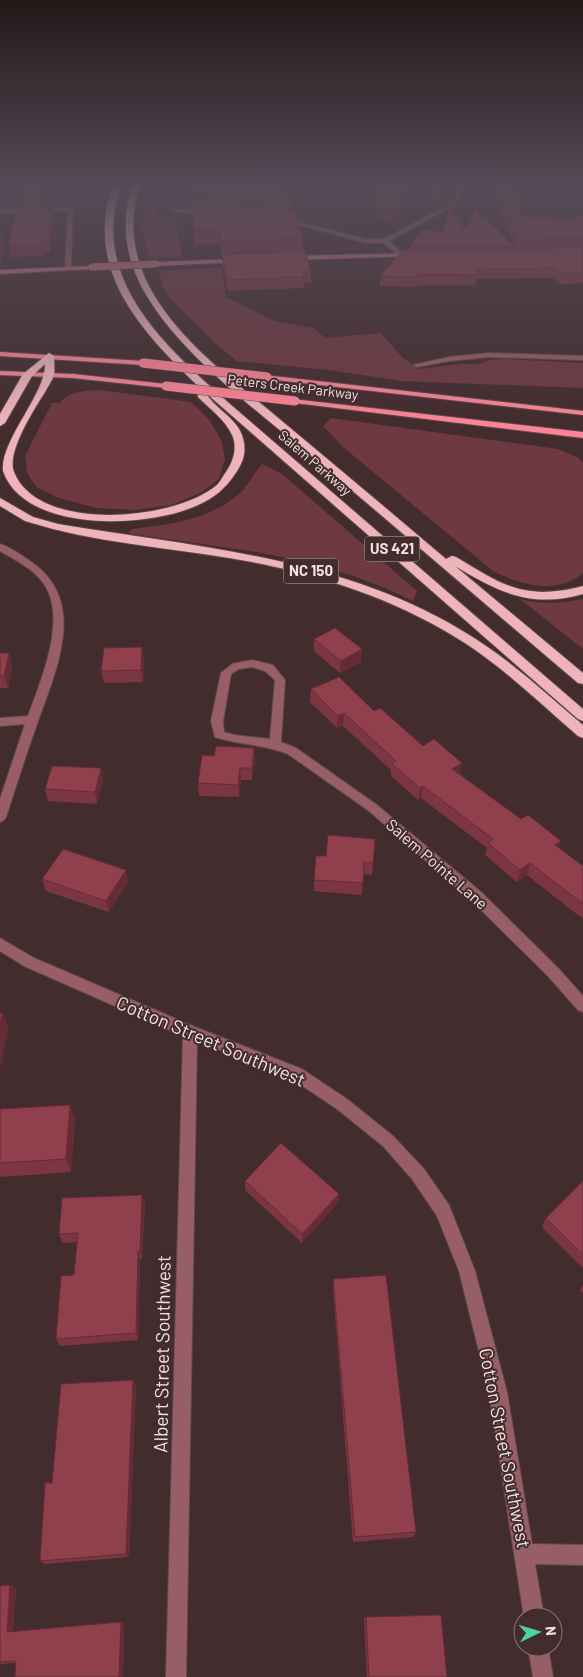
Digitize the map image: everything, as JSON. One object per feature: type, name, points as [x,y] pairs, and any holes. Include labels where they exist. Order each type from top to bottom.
[{"type":"highway","name":"Salem Parkway","points":[[114,264],[129,299],[146,324],[201,382],[583,716]]},
{"type":"highway","name":"Salem Parkway","points":[[136,264],[146,288],[168,320],[219,372],[583,680]]},
{"type":"highway","points":[[49,356],[49,375],[8,452],[8,472],[15,485],[36,502],[70,514],[98,518],[129,518],[173,511],[198,503],[227,482],[238,460],[237,435],[233,428],[202,395],[201,382]]},
{"type":"highway","points":[[0,423],[28,374],[49,356]]},
{"type":"highway","name":"NC 150","points":[[0,501],[29,519],[57,528],[279,563],[338,578],[366,588],[417,610],[475,644],[509,669],[583,734]]},
{"type":"highway","points":[[413,536],[506,590],[536,597],[550,597],[563,596],[583,590]]},
{"type":"main road","name":"Peters Creek Parkway","points":[[0,354],[143,363],[583,413]]},
{"type":"main road","name":"Peters Creek Parkway","points":[[0,373],[49,375],[166,386],[583,435]]},
{"type":"street","points":[[0,272],[150,264]]},
{"type":"street","points":[[416,365],[456,358],[489,355],[583,358]]},
{"type":"street","points":[[0,547],[24,561],[42,576],[54,594],[58,614],[52,656],[0,818]]},
{"type":"street","name":"Salem Pointe Lane","points":[[275,744],[280,680],[271,668],[254,664],[238,664],[226,673],[217,721],[219,734],[233,739],[275,744],[292,751],[374,808],[476,896],[553,972],[583,1006]]},
{"type":"street","points":[[0,722],[32,720]]},
{"type":"street","name":"Cotton Street Southwest","points":[[0,944],[29,962],[190,1032],[297,1074],[342,1104],[388,1141],[418,1174],[443,1211],[467,1271],[498,1392],[533,1607]]},
{"type":"street","name":"Albert Street Southwest","points":[[176,1677],[190,1032]]},
{"type":"street","points":[[525,1554],[583,1556]]},
{"type":"street","points":[[540,1657],[543,1677]]},
{"type":"shaded area","points":[[222,267],[226,297],[274,321],[313,328],[326,338],[381,333],[403,358],[420,369],[460,364],[480,364],[489,360],[505,359],[583,363],[583,388],[401,381],[329,370],[237,361],[217,345],[169,297],[162,286],[159,271]]},
{"type":"shaded area","points":[[99,390],[191,402],[210,421],[222,442],[225,460],[218,480],[200,493],[171,505],[135,510],[96,508],[59,498],[36,487],[27,472],[25,456],[52,403],[60,403],[63,399],[78,392]]},
{"type":"shaded area","points":[[331,418],[558,449],[579,458],[583,463],[583,573],[573,580],[561,584],[538,586],[515,580],[493,571],[343,447],[323,426]]},
{"type":"shaded area","points":[[262,464],[282,474],[417,591],[413,601],[362,579],[307,562],[256,552],[128,533],[132,529],[175,523],[204,515],[217,509],[241,492]]},
{"type":"shaded area","points":[[520,599],[551,603],[583,599],[583,649]]},
{"type":"building","points":[[224,264],[309,264],[311,272],[303,272],[304,277],[227,280]]},
{"type":"building","points":[[390,264],[583,264],[583,273],[560,274],[556,268],[475,270],[477,275],[417,274],[418,277],[380,276]]},
{"type":"building","points":[[335,628],[362,649],[341,661],[314,639]]},
{"type":"building","points":[[142,647],[141,670],[101,671],[104,648]]},
{"type":"building","points":[[0,653],[9,653],[4,676],[0,676]]},
{"type":"building","points":[[339,677],[374,711],[380,708],[423,746],[434,739],[462,763],[452,769],[521,819],[528,815],[561,841],[555,845],[583,866],[583,904],[530,863],[520,870],[488,843],[493,839],[423,786],[420,788],[392,764],[396,761],[344,713],[338,716],[311,689]]},
{"type":"building","points":[[216,746],[254,748],[252,768],[240,768],[238,785],[198,783],[202,755],[214,756]]},
{"type":"building","points":[[52,766],[101,768],[95,792],[45,789]]},
{"type":"building","points":[[328,835],[375,839],[373,863],[364,862],[363,883],[314,880],[316,856],[326,856]]},
{"type":"building","points":[[63,849],[126,870],[106,901],[42,879]]},
{"type":"building","points":[[0,1013],[3,1013],[0,1025]]},
{"type":"building","points":[[70,1105],[66,1159],[0,1163],[0,1109]]},
{"type":"building","points":[[281,1143],[339,1194],[302,1234],[245,1181]]},
{"type":"building","points":[[583,1181],[583,1255],[546,1218]]},
{"type":"building","points":[[142,1195],[140,1251],[138,1251],[136,1333],[56,1339],[61,1276],[74,1275],[78,1233],[59,1234],[62,1198]]},
{"type":"building","points":[[386,1275],[416,1532],[355,1537],[333,1279]]},
{"type":"building","points":[[133,1380],[126,1554],[40,1561],[45,1483],[52,1483],[61,1384]]},
{"type":"building","points":[[10,1585],[7,1632],[121,1622],[119,1677],[15,1677],[16,1661],[0,1662],[0,1586]]},
{"type":"building","points":[[441,1615],[447,1677],[369,1677],[366,1617]]}]
